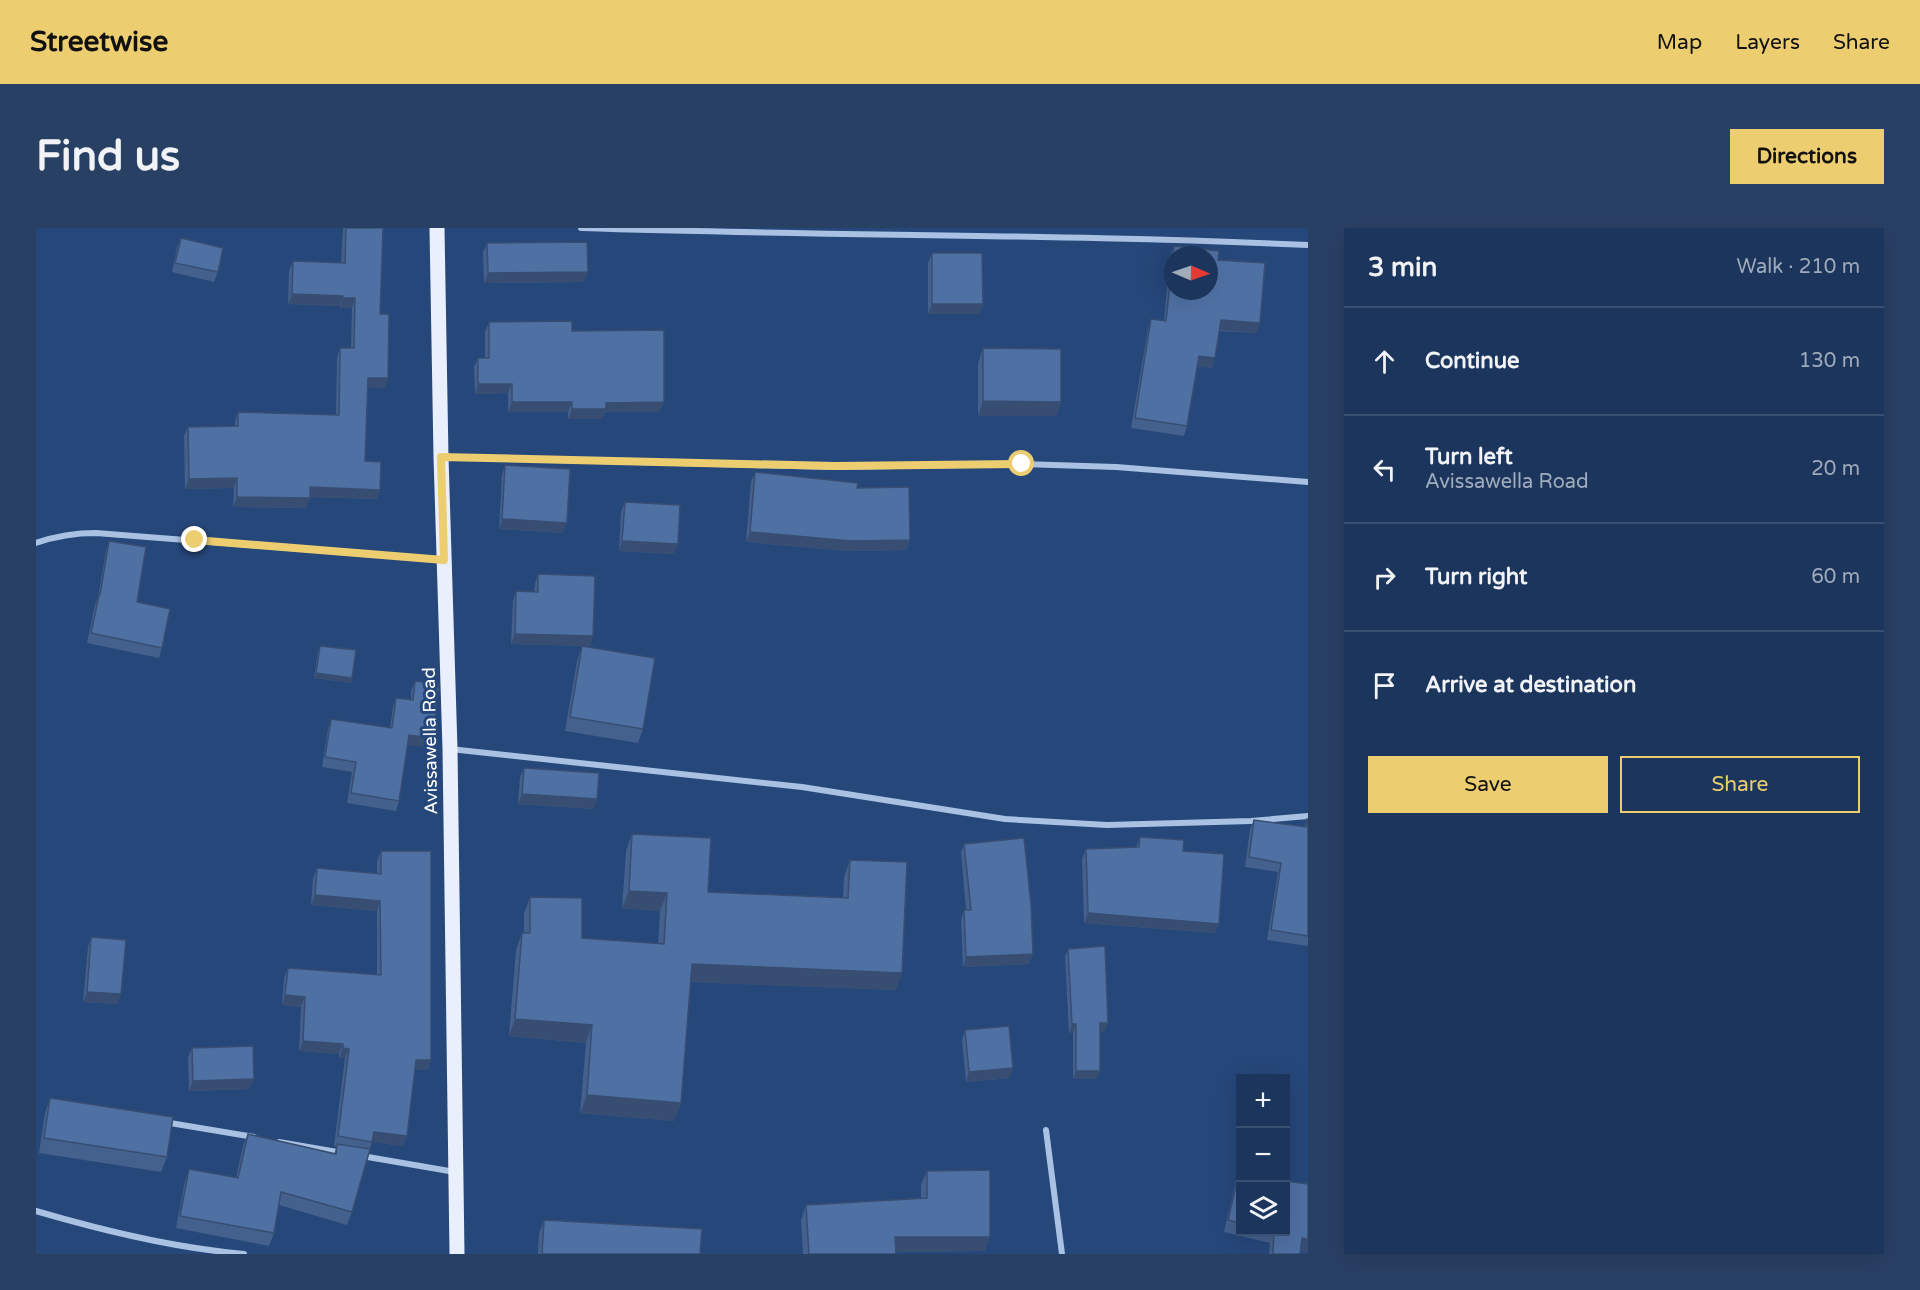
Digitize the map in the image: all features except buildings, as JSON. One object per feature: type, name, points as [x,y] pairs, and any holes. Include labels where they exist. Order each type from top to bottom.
[{"type":"main road","name":"Avissawella Road","points":[[437,228],[450,749],[457,1254]]},
{"type":"street","points":[[581,228],[1198,240],[1308,245]]},
{"type":"street","points":[[441,457],[835,466],[1034,464],[1116,467],[1308,482]]},
{"type":"street","points":[[36,543],[51,537],[75,533],[96,533],[444,560]]},
{"type":"street","points":[[450,749],[802,787],[1005,819],[1107,825],[1251,821],[1308,816]]},
{"type":"street","points":[[156,1120],[260,1138]]},
{"type":"street","points":[[1046,1130],[1062,1254]]},
{"type":"street","points":[[271,1140],[456,1172]]},
{"type":"street","points":[[36,1211],[160,1242],[244,1254]]},
{"type":"route","points":[[195,540],[444,560],[441,457],[835,466],[1022,464]]}]
